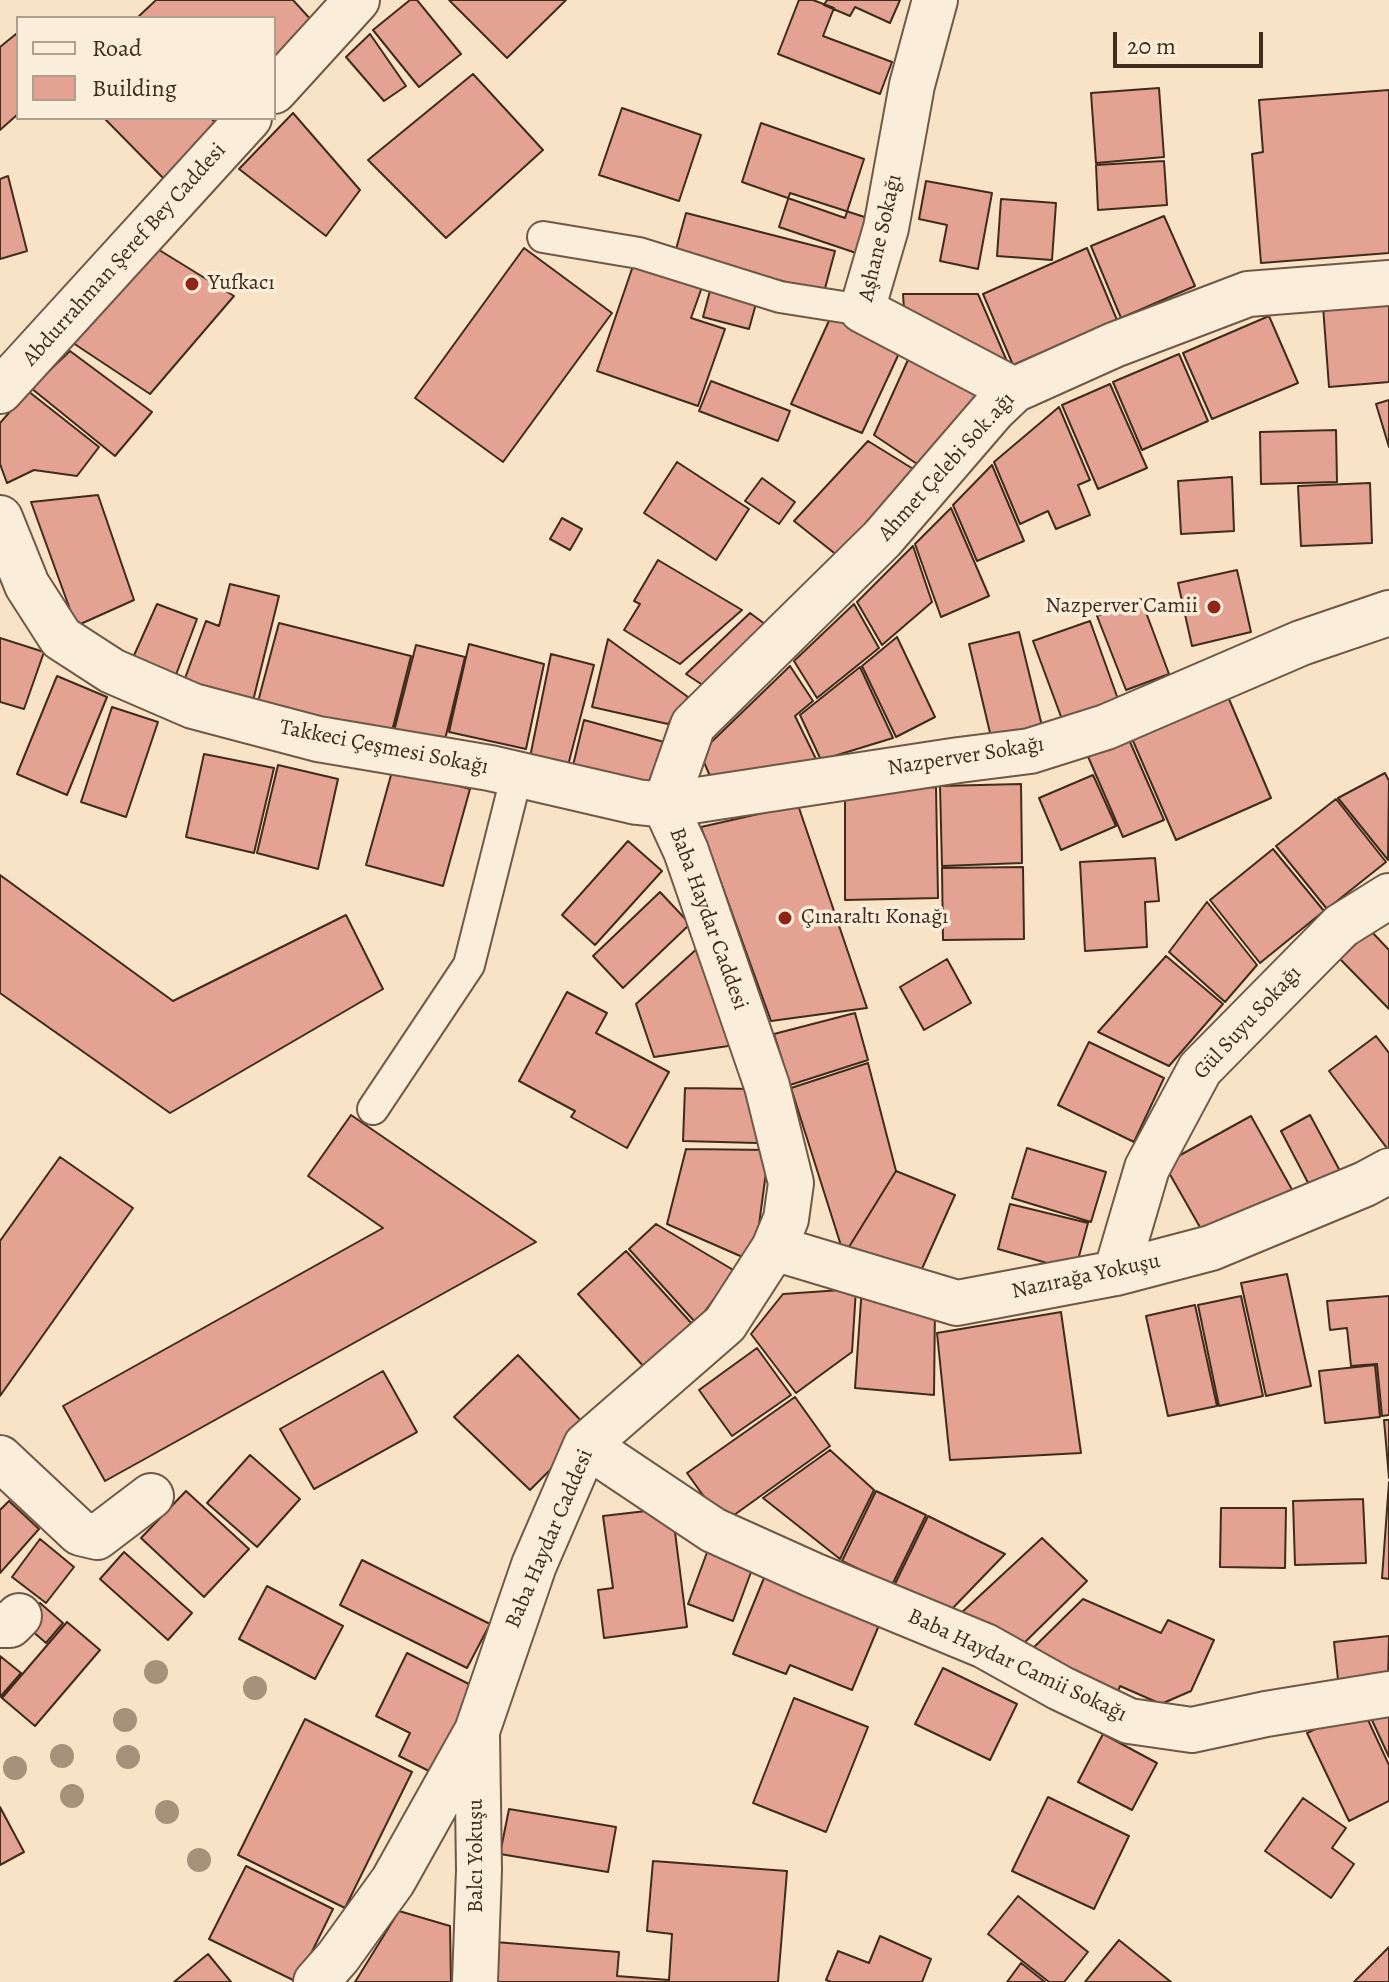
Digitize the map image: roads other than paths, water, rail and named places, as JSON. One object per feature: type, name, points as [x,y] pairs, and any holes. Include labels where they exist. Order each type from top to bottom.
[{"type":"street","points":[[276,89],[357,0]]},
{"type":"street","name":"Aşhane Sokağı","points":[[935,0],[912,85],[886,228],[862,310],[1014,390]]},
{"type":"street","name":"Abdurrahman Şeref Bey Caddesi","points":[[0,391],[247,120]]},
{"type":"street","name":"Ahmet Çelebi Sok.ağı","points":[[665,805],[693,725],[882,539],[1014,390],[1114,345],[1248,294],[1389,283]]},
{"type":"street","name":"Takkeci Çeşmesi Sokağı","points":[[0,518],[27,585],[61,638],[112,671],[193,706],[318,739],[490,768],[637,802],[665,805]]},
{"type":"street","name":"Nazperver Sokağı","points":[[665,805],[1030,751],[1106,727],[1301,643],[1389,613]]},
{"type":"street","name":"Baba Haydar Caddesi","points":[[316,1982],[393,1881],[477,1731],[534,1565],[586,1445],[725,1324],[774,1248],[786,1219],[791,1183],[767,1086],[686,851],[665,805]]},
{"type":"street","name":"Gül Suyu Sokağı","points":[[1116,1273],[1147,1168],[1200,1069],[1341,926],[1389,896]]},
{"type":"street","name":"Nazırağa Yokuşu","points":[[774,1248],[957,1303],[1116,1273],[1211,1248],[1365,1184],[1389,1171]]},
{"type":"street","name":"Baba Haydar Camii Sokağı","points":[[586,1445],[713,1530],[985,1646],[1060,1688],[1129,1721],[1192,1730],[1266,1714],[1389,1694]]},
{"type":"street","points":[[0,1458],[80,1533],[97,1537],[151,1496]]},
{"type":"street","name":"Balcı Yokuşu","points":[[475,1982],[479,1870],[477,1731]]},
{"type":"lane","points":[[543,237],[639,253],[780,297],[862,310]]},
{"type":"lane","points":[[373,1109],[469,965],[517,774]]},
{"type":"place","name":"Yufkacı","points":[[192,284]]},
{"type":"place","name":"Nazperver Camii","points":[[1214,607]]},
{"type":"place","name":"Çınaraltı Konağı","points":[[785,918]]}]
